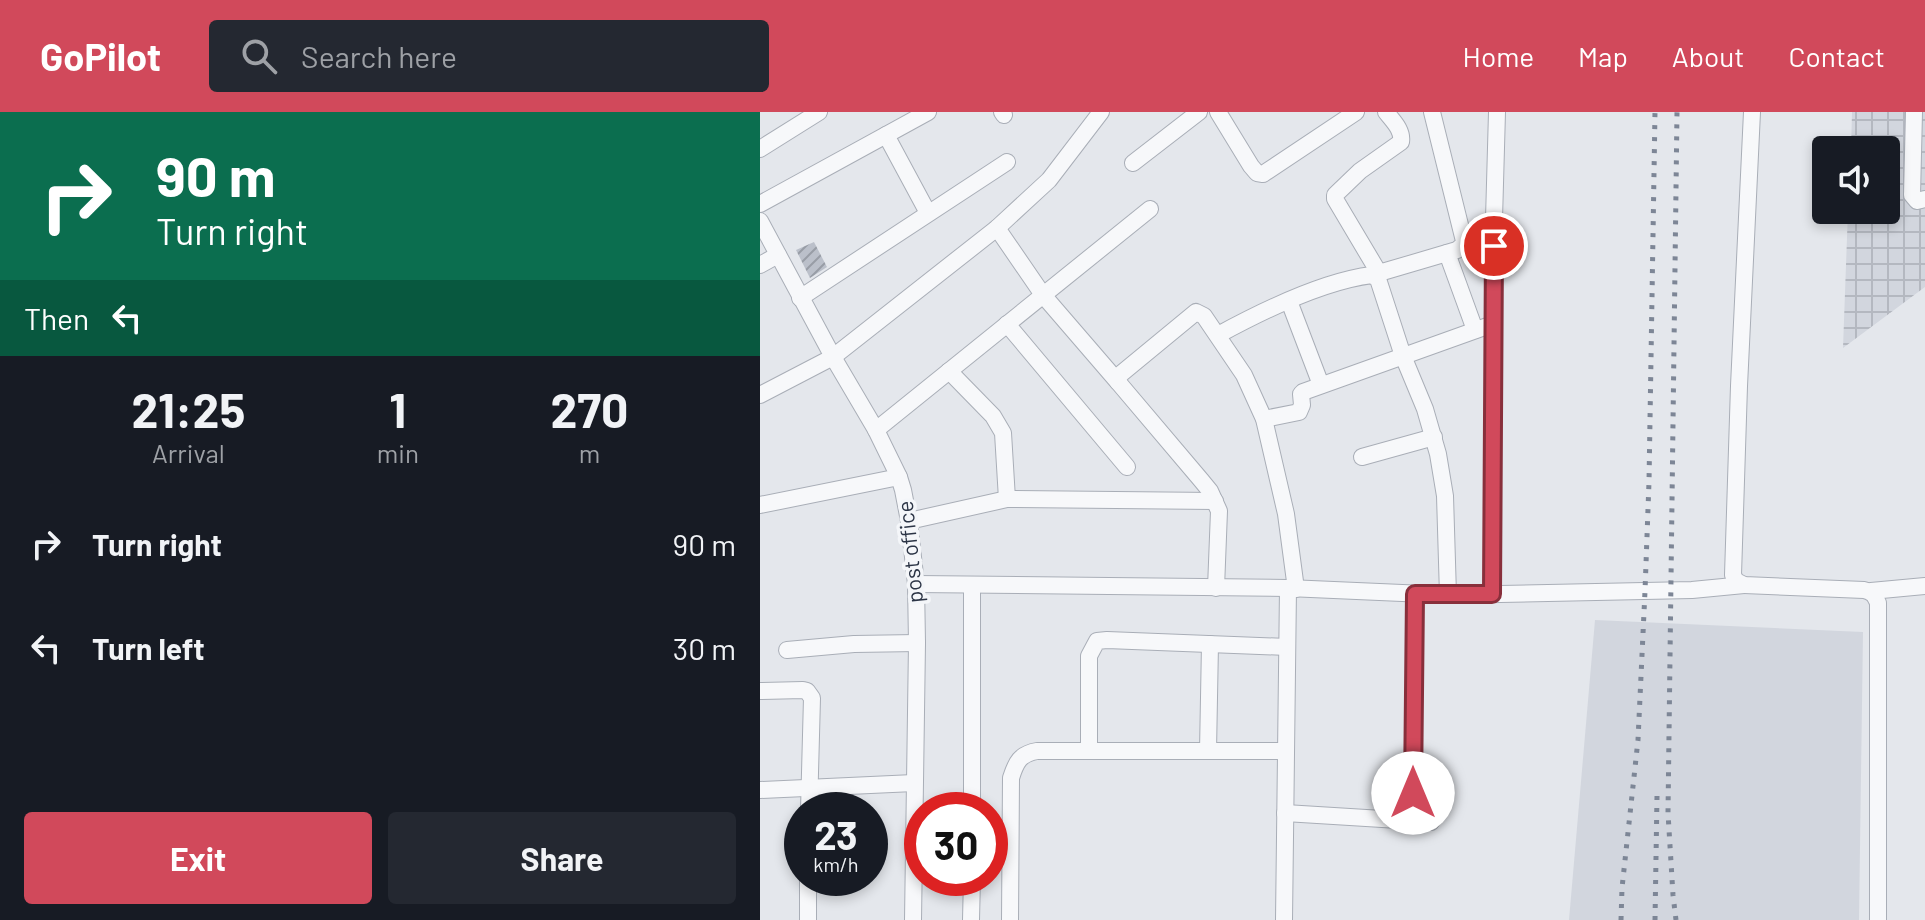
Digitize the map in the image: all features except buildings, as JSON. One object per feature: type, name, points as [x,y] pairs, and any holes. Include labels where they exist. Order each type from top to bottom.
[{"type":"street","points":[[760,149],[819,112]]},
{"type":"street","points":[[760,204],[928,112]]},
{"type":"street","points":[[1081,112],[1089,129]]},
{"type":"street","points":[[760,395],[833,357],[997,228],[1049,180],[1101,112]]},
{"type":"street","points":[[1133,163],[1199,112]]},
{"type":"street","points":[[1218,112],[1251,166],[1257,173],[1263,174],[1356,112]]},
{"type":"street","points":[[1386,112],[1399,129],[1401,142],[1360,171],[1335,195],[1335,199],[1381,285],[1403,356],[1434,437],[1445,496],[1448,595]]},
{"type":"street","points":[[1218,335],[1307,293],[1461,248],[1464,241],[1432,112]]},
{"type":"street","points":[[1492,594],[1497,112]]},
{"type":"street","points":[[1744,585],[1736,581],[1733,568],[1752,112]]},
{"type":"street","points":[[1914,112],[1912,195],[1917,201],[1925,199]]},
{"type":"street","points":[[886,135],[928,213]]},
{"type":"street","points":[[800,298],[1007,162]]},
{"type":"street","points":[[876,430],[1150,209]]},
{"type":"street","name":"post office","points":[[760,221],[876,430],[899,477],[909,521],[916,584],[917,643],[913,920]]},
{"type":"street","points":[[997,228],[1043,295],[1201,480],[1215,501],[1219,511],[1216,588]]},
{"type":"street","points":[[1447,253],[1475,330]]},
{"type":"street","points":[[760,265],[778,255]]},
{"type":"street","points":[[1289,301],[1321,385]]},
{"type":"street","points":[[1118,382],[1122,373],[1196,312],[1204,316],[1244,375],[1264,419],[1286,514],[1292,589],[1287,647],[1284,920]]},
{"type":"street","points":[[1007,324],[1127,467]]},
{"type":"street","points":[[1264,419],[1299,412],[1301,394],[1321,385],[1493,324]]},
{"type":"street","points":[[949,371],[999,425],[1005,442],[1007,499]]},
{"type":"street","points":[[1362,457],[1434,437]]},
{"type":"street","points":[[760,505],[899,477]]},
{"type":"street","points":[[909,521],[1007,499],[1215,501]]},
{"type":"street","points":[[916,584],[1292,589],[1448,595],[1692,590],[1744,585],[1871,591],[1925,586]]},
{"type":"street","points":[[972,585],[972,792]]},
{"type":"street","points":[[1871,591],[1878,603],[1878,920]]},
{"type":"street","points":[[1413,821],[1415,594]]},
{"type":"street","points":[[1089,751],[1089,656],[1097,641],[1287,647]]},
{"type":"street","points":[[787,650],[917,643]]},
{"type":"street","points":[[1208,751],[1210,644]]},
{"type":"street","points":[[760,691],[803,690],[812,698],[809,792]]},
{"type":"street","points":[[1010,920],[1011,778],[1019,757],[1027,753],[1089,751],[1286,751]]},
{"type":"street","points":[[760,790],[914,783]]},
{"type":"street","points":[[1285,813],[1431,822]]},
{"type":"street","points":[[808,896],[808,920]]},
{"type":"street","points":[[971,920],[972,896]]},
{"type":"shaded area","points":[[1852,112],[1925,112],[1925,287],[1843,348],[1847,224],[1900,224],[1900,136],[1851,136]]},
{"type":"shaded area","points":[[1595,620],[1863,632],[1859,920],[1569,920]]},
{"type":"railway","points":[[1621,920],[1638,740],[1645,591],[1655,112]]},
{"type":"railway","points":[[1676,920],[1668,813],[1677,112]]},
{"type":"railway","points":[[1655,920],[1657,796]]},
{"type":"route","points":[[1413,793],[1415,594],[1492,594],[1494,246]]}]
